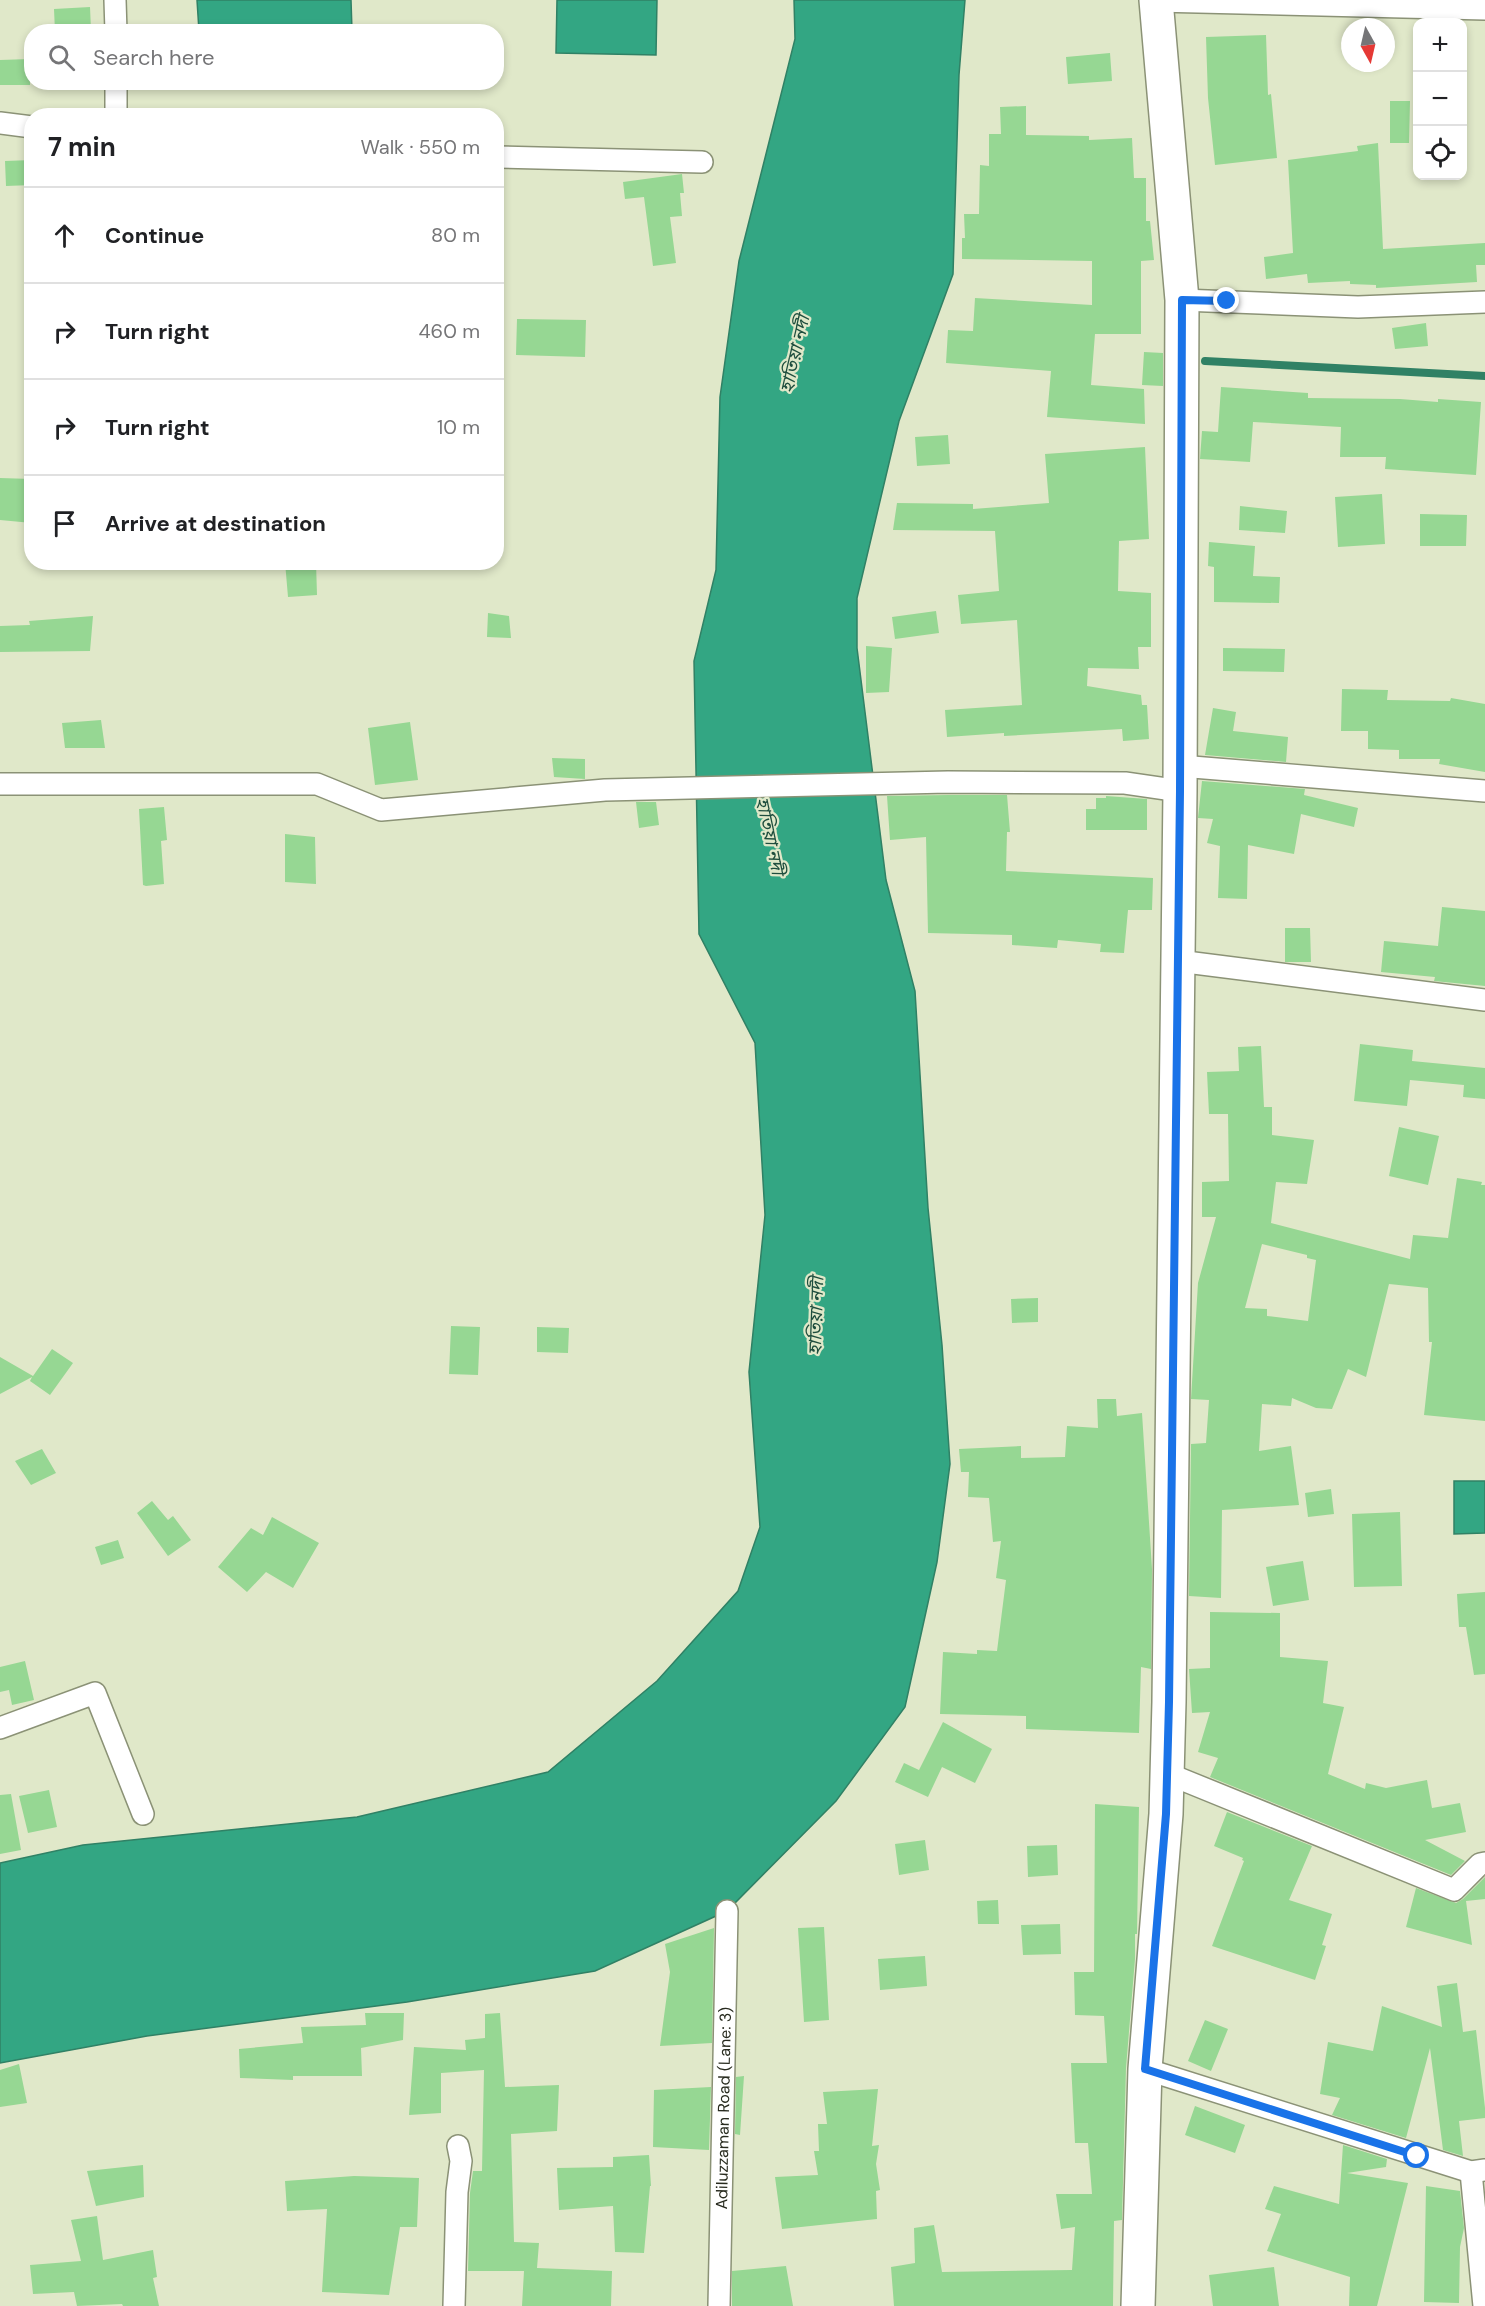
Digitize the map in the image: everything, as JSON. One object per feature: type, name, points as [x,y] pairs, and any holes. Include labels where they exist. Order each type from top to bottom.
[{"type":"main road","points":[[1138,2306],[1145,2069],[1166,1814],[1180,779],[1182,300],[1156,0]]},
{"type":"street","points":[[115,0],[116,24]]},
{"type":"street","points":[[1156,0],[1485,9]]},
{"type":"street","points":[[116,90],[116,108]]},
{"type":"street","points":[[0,123],[24,126]]},
{"type":"street","points":[[504,157],[702,162]]},
{"type":"street","points":[[1182,300],[1358,307],[1485,302]]},
{"type":"street","points":[[0,784],[317,784],[381,810],[605,790],[948,782],[1125,783],[1180,779],[1485,791]]},
{"type":"street","points":[[1178,961],[1485,1000]]},
{"type":"street","points":[[0,1728],[95,1693],[143,1814]]},
{"type":"street","points":[[1166,1773],[1454,1890],[1480,1864],[1485,1863]]},
{"type":"street","name":"Adiluzzaman Road (Lane: 3)","points":[[719,2306],[727,1911]]},
{"type":"street","points":[[1145,2069],[1478,2171],[1484,2306]]},
{"type":"street","points":[[454,2306],[457,2192],[461,2161],[458,2146]]},
{"type":"water","points":[[197,0],[351,0],[352,24],[199,24]]},
{"type":"water","points":[[557,0],[657,0],[656,55],[556,53]]},
{"type":"water","name":"হাতিয়া নদী","points":[[794,0],[965,0],[959,75],[953,274],[899,421],[857,598],[857,648],[886,880],[915,991],[928,1208],[942,1345],[950,1464],[937,1562],[905,1707],[836,1801],[727,1911],[595,1971],[407,2002],[147,2036],[0,2063],[0,1863],[83,1845],[357,1817],[548,1772],[657,1681],[738,1591],[760,1527],[749,1372],[765,1215],[755,1043],[699,934],[694,661],[716,570],[720,397],[739,261],[795,39]]},
{"type":"water","points":[[1454,1481],[1485,1481],[1485,1533],[1454,1534]]},
{"type":"building","points":[[90,7],[91,24],[55,24],[54,9]]},
{"type":"building","points":[[1266,35],[1268,95],[1271,94],[1277,158],[1215,165],[1208,98],[1206,37]]},
{"type":"building","points":[[1110,53],[1112,81],[1068,84],[1066,57]]},
{"type":"building","points":[[24,59],[24,85],[0,85],[0,60]]},
{"type":"building","points":[[1390,101],[1410,101],[1409,143],[1390,143]]},
{"type":"building","points":[[1026,106],[1026,135],[1089,136],[1089,140],[1132,138],[1134,178],[1146,178],[1146,221],[1150,221],[1154,260],[1141,261],[1141,334],[1095,334],[1091,385],[1144,389],[1145,424],[1047,417],[1051,371],[946,363],[948,330],[973,331],[975,298],[1092,305],[1092,261],[962,259],[962,238],[965,238],[964,214],[979,214],[980,165],[989,166],[989,134],[1001,134],[1000,107]]},
{"type":"building","points":[[1378,143],[1383,249],[1485,243],[1485,265],[1476,265],[1477,282],[1376,288],[1376,285],[1350,284],[1350,281],[1308,283],[1307,274],[1266,279],[1264,257],[1293,253],[1288,160],[1358,151],[1357,146]]},
{"type":"building","points":[[24,160],[24,185],[6,186],[5,161]]},
{"type":"building","points":[[682,174],[684,193],[680,193],[682,216],[670,217],[676,263],[653,266],[644,197],[625,199],[623,182]]},
{"type":"building","points":[[517,319],[586,320],[585,357],[516,355]]},
{"type":"building","points":[[1426,323],[1428,346],[1395,349],[1392,328]]},
{"type":"building","points":[[1144,352],[1163,353],[1163,386],[1142,385]]},
{"type":"building","points":[[1221,387],[1308,393],[1308,398],[1400,399],[1438,402],[1438,399],[1481,402],[1476,475],[1385,469],[1386,457],[1340,457],[1341,427],[1253,422],[1250,462],[1200,459],[1202,431],[1218,432]]},
{"type":"building","points":[[948,435],[950,464],[917,466],[915,437]]},
{"type":"building","points":[[1145,447],[1149,539],[1119,541],[1118,591],[1151,593],[1151,647],[1138,647],[1139,669],[1088,668],[1087,686],[1141,695],[1142,705],[1147,705],[1149,739],[1123,741],[1122,729],[947,737],[945,710],[1022,705],[1017,620],[961,624],[958,595],[999,591],[995,531],[893,530],[897,503],[973,504],[973,509],[1049,503],[1045,454]]},
{"type":"building","points":[[0,478],[24,479],[24,522],[0,520]]},
{"type":"building","points":[[1382,494],[1385,544],[1338,547],[1335,497]]},
{"type":"building","points":[[1240,506],[1287,511],[1285,533],[1239,530]]},
{"type":"building","points":[[1420,514],[1467,515],[1466,546],[1420,546]]},
{"type":"building","points":[[1209,542],[1255,546],[1253,576],[1280,577],[1279,603],[1214,602],[1214,567],[1208,566]]},
{"type":"building","points":[[286,570],[316,570],[317,595],[288,597]]},
{"type":"building","points":[[936,611],[939,633],[895,639],[892,617]]},
{"type":"building","points":[[488,613],[509,616],[511,638],[487,637]]},
{"type":"building","points":[[93,616],[90,651],[0,652],[0,626],[30,625],[29,621]]},
{"type":"building","points":[[866,646],[892,648],[889,692],[866,693]]},
{"type":"building","points":[[1223,648],[1285,649],[1284,672],[1223,671]]},
{"type":"building","points":[[1342,689],[1388,690],[1387,700],[1450,701],[1451,698],[1485,704],[1485,772],[1439,764],[1440,759],[1399,759],[1399,750],[1368,749],[1368,731],[1341,731]]},
{"type":"building","points":[[1213,708],[1236,712],[1233,731],[1288,737],[1286,762],[1205,755]]},
{"type":"building","points":[[101,720],[105,748],[65,748],[62,723]]},
{"type":"building","points":[[410,722],[418,780],[375,785],[368,728]]},
{"type":"building","points":[[552,758],[585,759],[585,779],[554,777]]},
{"type":"building","points":[[1202,781],[1305,789],[1304,795],[1358,808],[1354,827],[1301,814],[1294,854],[1248,845],[1247,899],[1218,898],[1220,846],[1207,843],[1213,819],[1198,818]]},
{"type":"building","points":[[1007,795],[1010,832],[1007,832],[1006,871],[1153,878],[1152,910],[1128,910],[1124,953],[1100,952],[1101,944],[1058,940],[1057,948],[1012,945],[1012,935],[928,933],[926,837],[890,840],[887,796]]},
{"type":"building","points":[[1106,796],[1147,799],[1147,830],[1086,830],[1086,809],[1096,809],[1096,798],[1106,798]]},
{"type":"building","points":[[636,802],[656,802],[659,825],[639,828]]},
{"type":"building","points":[[164,807],[167,840],[161,841],[164,884],[146,886],[143,885],[139,809]]},
{"type":"building","points":[[285,834],[315,837],[316,884],[285,882]]},
{"type":"building","points":[[1442,907],[1485,911],[1485,986],[1434,981],[1435,977],[1381,972],[1384,941],[1438,946]]},
{"type":"building","points":[[1285,928],[1310,928],[1311,962],[1285,962]]},
{"type":"building","points":[[1360,1044],[1413,1050],[1412,1061],[1485,1068],[1485,1099],[1463,1097],[1464,1085],[1410,1080],[1407,1106],[1354,1101]]},
{"type":"building","points":[[1261,1046],[1264,1107],[1272,1107],[1272,1135],[1314,1140],[1307,1184],[1276,1182],[1271,1223],[1410,1259],[1413,1235],[1448,1238],[1457,1178],[1482,1182],[1481,1185],[1485,1185],[1485,1421],[1424,1415],[1432,1342],[1429,1342],[1428,1288],[1389,1284],[1366,1377],[1348,1369],[1332,1409],[1316,1408],[1292,1398],[1291,1406],[1262,1404],[1259,1451],[1291,1446],[1299,1505],[1222,1510],[1221,1598],[1189,1596],[1191,1444],[1206,1443],[1209,1400],[1191,1399],[1198,1283],[1216,1217],[1202,1217],[1202,1182],[1229,1181],[1228,1114],[1209,1114],[1207,1072],[1239,1071],[1238,1047]],"holes":[[[1262,1244],[1307,1255],[1307,1258],[1316,1260],[1308,1321],[1267,1316],[1267,1309],[1245,1308]]]},
{"type":"building","points":[[1399,1127],[1439,1136],[1428,1185],[1389,1176]]},
{"type":"building","points":[[1038,1298],[1038,1322],[1012,1323],[1011,1299]]},
{"type":"building","points":[[451,1326],[480,1327],[478,1375],[449,1374]]},
{"type":"building","points":[[537,1327],[569,1328],[568,1353],[537,1352]]},
{"type":"building","points":[[52,1349],[73,1363],[50,1395],[30,1381],[32,1377],[0,1394],[0,1357],[33,1376]]},
{"type":"building","points":[[1097,1399],[1116,1399],[1117,1416],[1142,1413],[1152,1569],[1151,1669],[1141,1667],[1139,1733],[1026,1729],[1026,1716],[940,1714],[943,1652],[977,1654],[977,1650],[997,1651],[1006,1580],[996,1578],[1001,1541],[993,1542],[989,1498],[968,1497],[969,1472],[961,1472],[959,1449],[1021,1446],[1021,1458],[1065,1457],[1067,1426],[1098,1428]]},
{"type":"building","points":[[42,1449],[56,1473],[31,1485],[15,1461]]},
{"type":"building","points":[[1331,1489],[1334,1514],[1308,1517],[1305,1493]]},
{"type":"building","points":[[152,1501],[168,1520],[173,1516],[191,1540],[168,1556],[137,1513]]},
{"type":"building","points":[[1400,1512],[1402,1586],[1354,1587],[1352,1514]]},
{"type":"building","points":[[272,1517],[319,1543],[293,1588],[266,1572],[247,1592],[218,1567],[251,1528],[263,1535]]},
{"type":"building","points":[[118,1540],[124,1558],[101,1565],[95,1547]]},
{"type":"building","points":[[1303,1561],[1309,1600],[1273,1606],[1266,1567]]},
{"type":"building","points":[[1485,1592],[1485,1674],[1474,1675],[1466,1627],[1459,1627],[1457,1594]]},
{"type":"building","points":[[1210,1612],[1280,1613],[1280,1657],[1328,1661],[1323,1703],[1344,1707],[1328,1774],[1365,1789],[1366,1783],[1386,1788],[1427,1780],[1432,1808],[1460,1803],[1466,1832],[1425,1840],[1465,1861],[1451,1875],[1210,1777],[1218,1758],[1198,1752],[1210,1712],[1192,1713],[1189,1669],[1210,1668]]},
{"type":"building","points":[[25,1661],[34,1700],[12,1705],[9,1690],[0,1692],[0,1667]]},
{"type":"building","points":[[943,1722],[992,1749],[975,1783],[942,1767],[928,1797],[895,1782],[904,1763],[919,1770]]},
{"type":"building","points":[[49,1790],[57,1827],[28,1833],[19,1796]]},
{"type":"building","points":[[11,1794],[21,1850],[0,1854],[0,1795]]},
{"type":"building","points":[[1095,1804],[1139,1807],[1137,1934],[1135,1934],[1126,2068],[1122,2220],[1114,2221],[1113,2306],[894,2306],[891,2267],[915,2263],[914,2228],[934,2225],[942,2272],[1072,2270],[1075,2227],[1061,2229],[1056,2194],[1092,2194],[1088,2143],[1075,2143],[1071,2063],[1107,2063],[1104,2016],[1075,2015],[1074,1972],[1094,1972]]},
{"type":"building","points":[[1227,1812],[1312,1846],[1289,1900],[1332,1914],[1322,1945],[1326,1946],[1315,1980],[1212,1946],[1244,1861],[1243,1858],[1214,1846]]},
{"type":"building","points":[[925,1840],[929,1870],[899,1875],[895,1844]]},
{"type":"building","points":[[1057,1845],[1058,1875],[1028,1877],[1027,1846]]},
{"type":"building","points":[[1485,1877],[1485,1899],[1466,1901],[1472,1945],[1406,1927],[1416,1888],[1456,1903]]},
{"type":"building","points":[[998,1900],[999,1924],[978,1924],[977,1901]]},
{"type":"building","points":[[1060,1924],[1061,1954],[1023,1955],[1021,1925]]},
{"type":"building","points":[[824,1927],[829,2020],[804,2022],[798,1928]]},
{"type":"building","points":[[714,1928],[712,2043],[660,2046],[670,1972],[665,1944]]},
{"type":"building","points":[[925,1956],[927,1986],[880,1990],[878,1959]]},
{"type":"building","points":[[1457,1983],[1463,2032],[1476,2030],[1485,2108],[1485,2118],[1459,2121],[1463,2156],[1443,2150],[1430,2048],[1406,2138],[1332,2115],[1340,2098],[1320,2094],[1328,2042],[1373,2051],[1382,2006],[1442,2027],[1437,1986]]},
{"type":"building","points":[[365,2013],[404,2013],[403,2040],[361,2048],[362,2076],[293,2076],[293,2080],[240,2078],[239,2049],[303,2043],[301,2027],[366,2025]]},
{"type":"building","points":[[500,2013],[505,2087],[559,2085],[557,2131],[511,2134],[514,2242],[539,2243],[537,2268],[612,2271],[611,2306],[522,2306],[524,2271],[468,2271],[470,2193],[473,2171],[482,2171],[484,2070],[441,2073],[441,2113],[409,2115],[414,2047],[466,2050],[465,2040],[485,2038],[485,2014]]},
{"type":"building","points":[[1205,2020],[1228,2029],[1211,2071],[1188,2061]]},
{"type":"building","points":[[19,2064],[27,2103],[0,2107],[0,2070]]},
{"type":"building","points":[[744,2076],[740,2135],[735,2134],[736,2077]]},
{"type":"building","points":[[711,2087],[709,2150],[653,2147],[654,2090]]},
{"type":"building","points":[[878,2089],[872,2146],[879,2145],[876,2164],[880,2190],[876,2191],[877,2219],[782,2229],[775,2177],[818,2175],[814,2151],[819,2151],[818,2124],[827,2124],[823,2092]]},
{"type":"building","points":[[1195,2106],[1245,2125],[1235,2153],[1185,2135]]},
{"type":"building","points":[[1343,2145],[1387,2159],[1386,2167],[1347,2173],[1408,2183],[1377,2306],[1349,2306],[1350,2277],[1267,2251],[1281,2214],[1265,2209],[1274,2186],[1339,2204]]},
{"type":"building","points":[[649,2155],[651,2186],[644,2253],[615,2252],[613,2206],[559,2210],[557,2168],[613,2167],[613,2157]]},
{"type":"building","points":[[143,2165],[144,2197],[96,2206],[87,2171]]},
{"type":"building","points":[[354,2176],[419,2178],[417,2227],[400,2227],[389,2295],[322,2292],[327,2209],[287,2211],[285,2181]]},
{"type":"building","points":[[1426,2186],[1460,2191],[1464,2228],[1460,2247],[1459,2303],[1424,2302]]},
{"type":"building","points":[[97,2216],[103,2260],[153,2250],[157,2277],[153,2278],[159,2306],[123,2306],[122,2304],[77,2306],[74,2292],[33,2294],[30,2265],[81,2261],[71,2220]]},
{"type":"building","points":[[786,2266],[793,2306],[732,2306],[732,2271]]},
{"type":"building","points":[[1274,2267],[1279,2306],[1213,2306],[1209,2275]]},
{"type":"waterway","points":[[1205,361],[1485,376]]},
{"type":"route","points":[[1227,301],[1182,300],[1180,791],[1169,1702],[1166,1814],[1145,2069],[1417,2156]]}]
